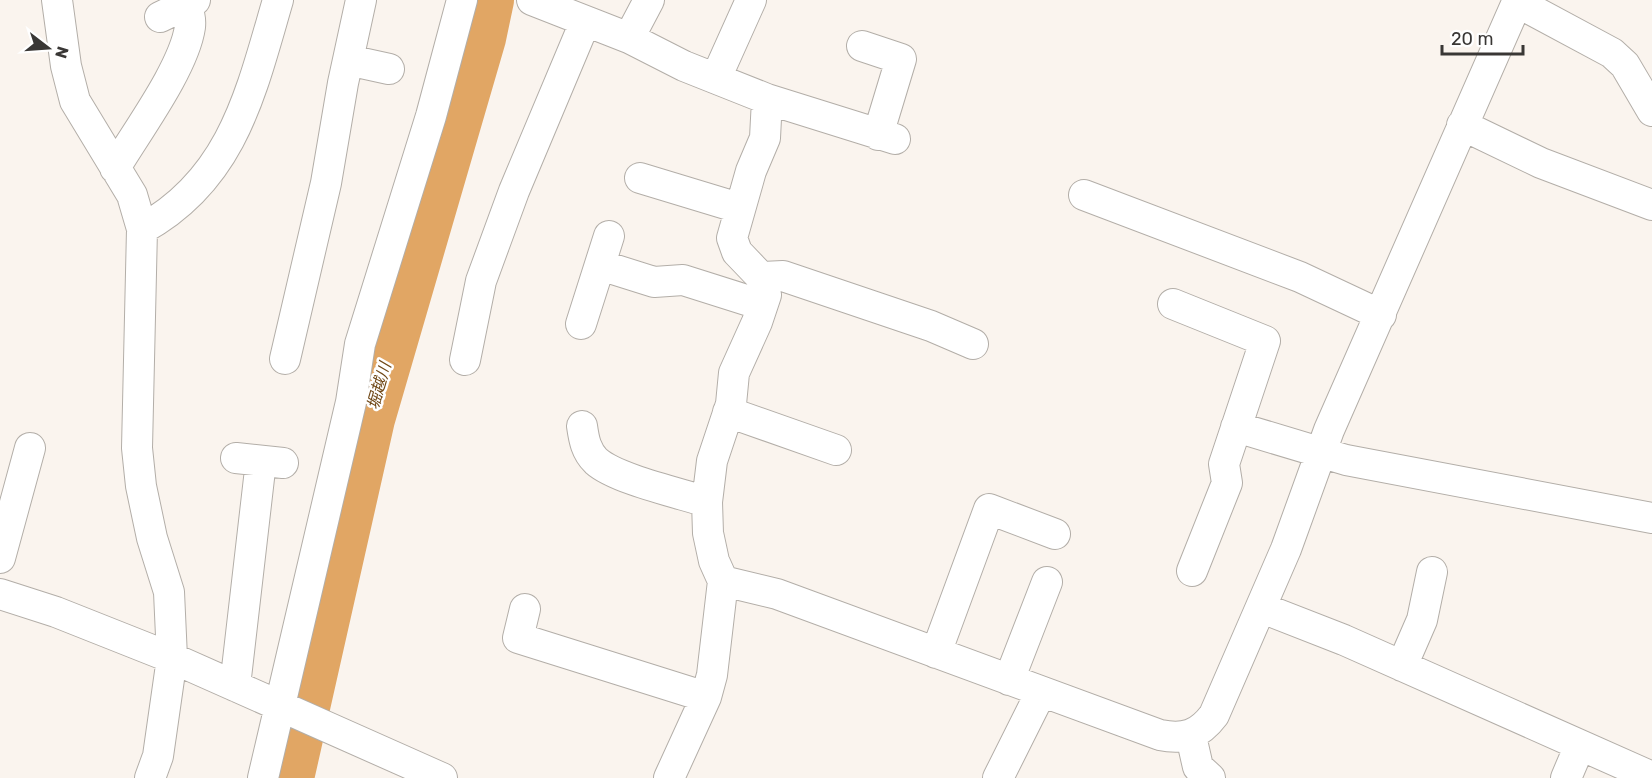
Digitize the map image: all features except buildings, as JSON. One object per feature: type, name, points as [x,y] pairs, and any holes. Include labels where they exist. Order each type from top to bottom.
[{"type":"street","points":[[57,0],[66,66],[75,102],[132,195],[142,229],[137,448],[141,486],[152,538],[169,592],[172,658],[158,756],[150,778]]},
{"type":"street","points":[[142,229],[164,217],[181,203],[211,171],[231,139],[248,104],[278,0]]},
{"type":"street","points":[[285,359],[326,183],[361,0]]},
{"type":"street","points":[[263,778],[282,707],[351,402],[360,344],[431,116],[462,0]]},
{"type":"street","points":[[532,0],[629,38],[684,66],[767,99],[886,137],[901,59],[862,46]]},
{"type":"street","points":[[629,38],[649,0]]},
{"type":"street","points":[[716,78],[751,0]]},
{"type":"street","points":[[723,581],[777,594],[1160,735],[1176,739],[1191,736],[1204,729],[1214,716],[1262,608],[1321,453],[1518,1],[1612,53],[1625,65],[1652,111]]},
{"type":"street","points":[[115,168],[182,53],[190,28],[191,16],[180,7]]},
{"type":"street","points":[[465,360],[481,281],[525,195],[585,22]]},
{"type":"street","points":[[348,60],[389,69]]},
{"type":"street","points":[[762,291],[737,252],[732,238],[751,171],[765,138],[767,99]]},
{"type":"street","points":[[1462,125],[1541,163],[1652,205]]},
{"type":"street","points":[[640,178],[739,208]]},
{"type":"street","points":[[1084,195],[1300,277],[1380,315]]},
{"type":"street","points":[[581,324],[609,236]]},
{"type":"street","points":[[600,265],[654,282],[683,280],[762,291]]},
{"type":"street","points":[[669,778],[706,697],[712,675],[723,581],[712,552],[707,502],[712,461],[728,412],[734,373],[762,291],[783,276],[931,326],[973,344]]},
{"type":"street","points":[[1173,304],[1265,341],[1224,464],[1227,483],[1192,571]]},
{"type":"street","points":[[728,412],[836,450]]},
{"type":"street","points":[[582,426],[585,445],[595,460],[609,470],[707,502]]},
{"type":"street","points":[[1236,427],[1321,453],[1530,496],[1652,518]]},
{"type":"street","points":[[0,558],[30,448]]},
{"type":"street","points":[[235,686],[260,461]]},
{"type":"street","points":[[936,653],[988,509],[1056,534]]},
{"type":"street","points":[[1402,666],[1422,620],[1432,572]]},
{"type":"street","points":[[1008,680],[1047,582]]},
{"type":"street","points":[[0,594],[56,612],[172,658],[442,778]]},
{"type":"street","points":[[1262,608],[1402,666],[1652,777]]},
{"type":"street","points":[[525,609],[519,638],[706,697]]},
{"type":"street","points":[[998,778],[1041,692]]},
{"type":"street","points":[[1191,736],[1197,767],[1210,778]]},
{"type":"street","points":[[1566,778],[1580,745]]},
{"type":"waterway","name":"堀越川","points":[[289,778],[370,419],[481,38],[489,0]]}]
